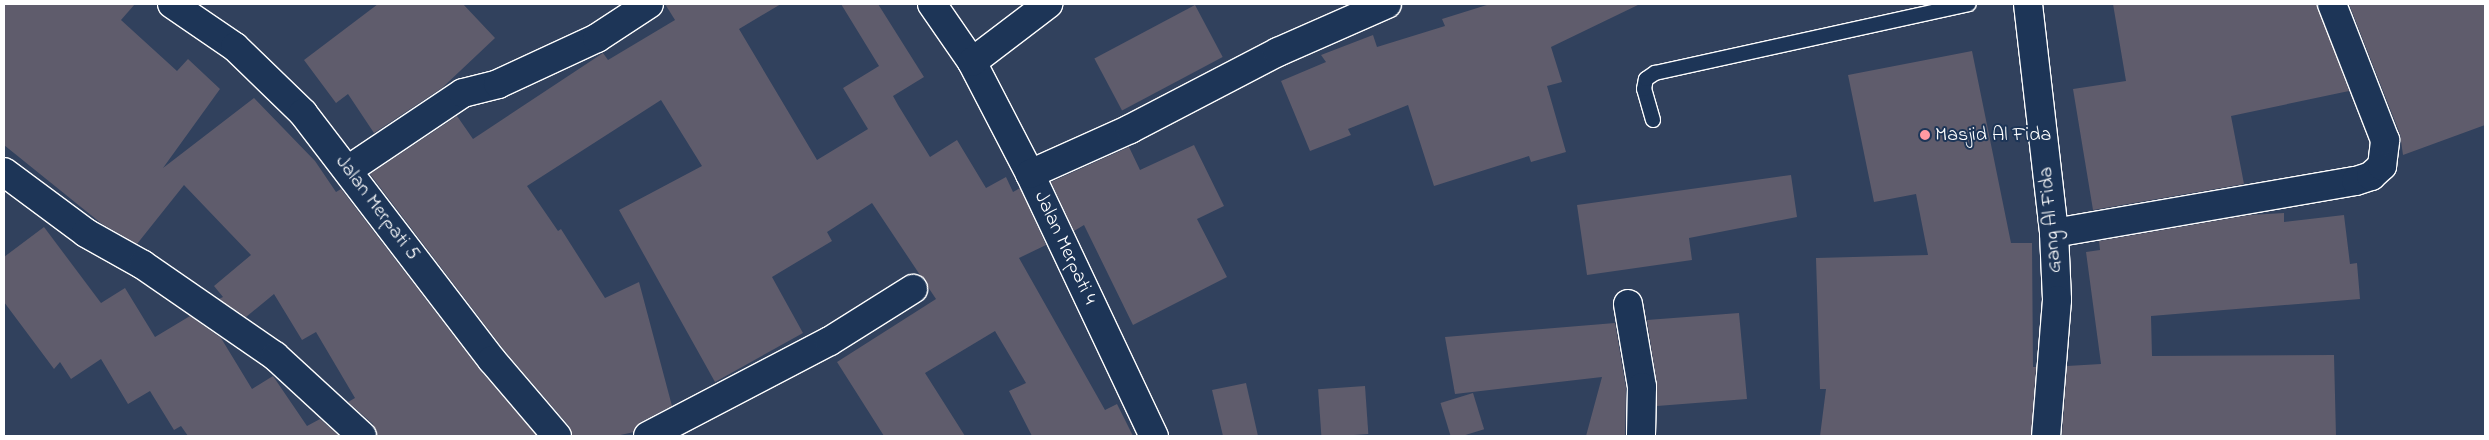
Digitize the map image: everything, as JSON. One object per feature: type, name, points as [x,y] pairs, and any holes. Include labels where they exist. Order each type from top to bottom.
[{"type":"street","name":"Jalan Merpati 5","points":[[172,4],[235,47],[303,113],[492,360],[557,436]]},
{"type":"street","points":[[348,170],[464,92],[498,84],[597,38],[649,4]]},
{"type":"street","name":"Jalan Merpati 4","points":[[932,4],[972,62],[1030,174],[1154,436]]},
{"type":"street","points":[[972,62],[1048,4]]},
{"type":"street","points":[[1030,174],[1130,129],[1278,52],[1387,4]]},
{"type":"street","name":"Gang Al Fida","points":[[2028,4],[2054,233],[2058,300],[2046,436]]},
{"type":"street","points":[[2054,233],[2356,181],[2371,176],[2382,166],[2385,140],[2332,4]]},
{"type":"street","points":[[4,172],[86,233],[144,265],[275,356],[362,436]]},
{"type":"street","points":[[648,436],[830,341],[914,289]]},
{"type":"street","points":[[1628,304],[1642,386],[1641,436]]},
{"type":"lane","points":[[1653,120],[1644,89],[1646,79],[1655,73],[1968,4]]},
{"type":"building","points":[[4,4],[135,4],[121,20],[177,71],[188,59],[220,89],[163,168],[254,98],[315,161],[336,192],[341,189],[480,370],[537,436],[377,436],[373,424],[348,402],[355,398],[316,332],[302,340],[274,294],[246,317],[219,299],[223,297],[214,286],[251,255],[184,185],[137,244],[102,224],[4,145]]},
{"type":"building","points":[[378,4],[463,4],[495,38],[442,88],[374,133],[348,94],[336,103],[304,60]]},
{"type":"building","points":[[665,4],[781,4],[739,29],[817,160],[868,129],[843,88],[879,66],[841,4],[878,4],[924,77],[893,96],[898,105],[930,157],[957,140],[986,188],[1006,177],[1013,192],[1020,188],[1046,245],[1019,258],[1105,410],[1117,404],[1133,436],[1032,436],[1009,391],[1026,383],[995,331],[925,373],[965,436],[884,436],[837,362],[936,299],[872,203],[827,232],[832,241],[772,277],[803,333],[715,382],[619,210],[702,166],[661,100],[527,186],[558,231],[561,229],[605,298],[639,282],[672,406],[641,422],[634,432],[616,436],[572,436],[569,426],[504,350],[370,174],[457,116],[473,139],[603,53],[608,60],[675,20]]},
{"type":"building","points":[[1490,4],[1640,4],[1551,47],[1562,82],[1547,86],[1566,152],[1531,162],[1529,156],[1434,186],[1408,105],[1348,129],[1351,135],[1310,151],[1281,81],[1326,62],[1321,55],[1373,35],[1377,47],[1445,26],[1442,19]]},
{"type":"building","points":[[2113,4],[2317,4],[2349,91],[2231,116],[2244,184],[2093,210],[2073,89],[2126,81]]},
{"type":"building","points":[[2349,4],[2485,4],[2485,125],[2403,155],[2400,134]]},
{"type":"building","points":[[1195,5],[1223,57],[1122,111],[1094,59]]},
{"type":"building","points":[[1972,51],[2011,243],[2032,243],[2033,367],[2036,367],[2031,436],[1820,436],[1826,389],[1820,389],[1816,258],[1928,255],[1916,194],[1874,202],[1848,75]]},
{"type":"building","points":[[1194,145],[1224,206],[1197,219],[1227,277],[1133,325],[1084,225],[1074,231],[1051,182],[1129,147],[1140,170]]},
{"type":"building","points":[[1791,175],[1797,217],[1689,238],[1692,260],[1587,275],[1577,205]]},
{"type":"building","points":[[2284,213],[2284,222],[2344,215],[2350,264],[2357,263],[2360,299],[2151,316],[2152,356],[2334,355],[2336,436],[2062,436],[2067,366],[2101,364],[2086,252],[2100,250],[2099,241],[2250,215]]},
{"type":"building","points":[[44,227],[101,303],[125,288],[155,337],[190,316],[221,338],[252,389],[273,376],[307,426],[320,419],[339,436],[188,436],[181,426],[174,430],[150,391],[128,404],[101,359],[71,379],[60,362],[54,369],[4,302],[4,257]]},
{"type":"building","points":[[1739,313],[1747,399],[1657,406],[1657,384],[1647,320]]},
{"type":"building","points":[[1615,323],[1626,388],[1625,436],[1586,436],[1602,377],[1455,394],[1445,337]]},
{"type":"building","points":[[1246,383],[1258,436],[1223,436],[1212,390]]},
{"type":"building","points":[[1365,386],[1368,434],[1321,436],[1318,389]]},
{"type":"building","points":[[1473,393],[1484,429],[1462,436],[1451,436],[1440,403]]},
{"type":"place","name":"Masjid Al Fida","points":[[1925,135]]}]
